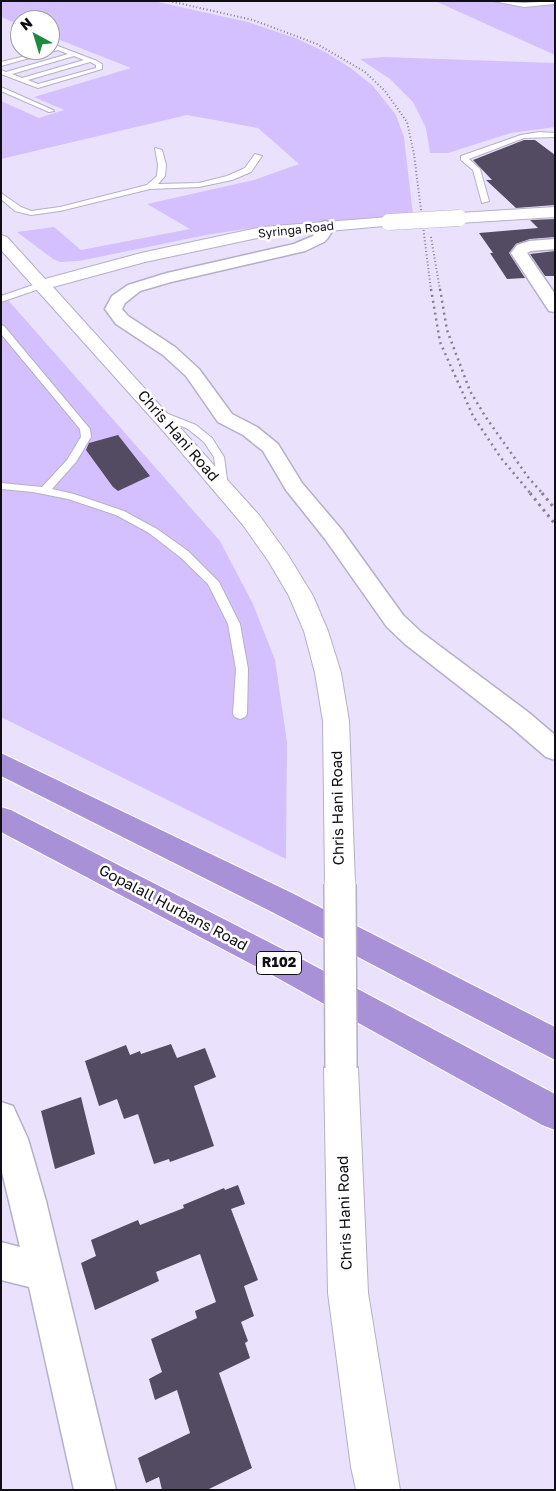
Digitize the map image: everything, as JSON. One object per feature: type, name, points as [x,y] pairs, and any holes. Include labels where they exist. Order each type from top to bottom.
[{"type":"highway","points":[[1,763],[290,906],[555,1044]]},
{"type":"highway","name":"Gopalall Hurbans Road","points":[[1,818],[283,965],[555,1113]]},
{"type":"street","name":"Syringa Road","points":[[42,285],[213,241],[262,232],[325,226],[555,212]]},
{"type":"street","points":[[325,226],[325,230],[319,239],[299,248],[167,278],[134,288],[118,300],[113,309],[122,320],[169,351],[193,373],[226,418],[250,431],[271,448],[293,486],[333,534],[395,621],[413,638],[519,719],[555,750]]},
{"type":"street","name":"Chris Hani Road","points":[[1,240],[158,413],[251,520],[280,560],[301,596],[316,631],[328,673],[336,721],[340,884],[341,1068],[348,1293],[378,1490]]},
{"type":"street","points":[[555,244],[530,246],[520,250],[520,256],[555,307]]},
{"type":"street","points":[[1,1118],[11,1139],[28,1201],[95,1490]]},
{"type":"street","points":[[1,1261],[44,1272]]},
{"type":"lane","points":[[496,1],[524,5],[555,2]]},
{"type":"lane","points":[[4,73],[34,86],[43,86],[99,69],[98,64],[60,48]]},
{"type":"lane","points":[[4,73],[75,54]]},
{"type":"lane","points":[[1,64],[16,60]]},
{"type":"lane","points":[[21,80],[90,60]]},
{"type":"lane","points":[[1,89],[51,111]]},
{"type":"lane","points":[[485,201],[476,169],[464,158],[523,136],[555,135]]},
{"type":"lane","points":[[150,187],[161,176],[162,165],[158,150]]},
{"type":"lane","points":[[1,195],[18,209],[31,213],[60,209],[150,187],[199,185],[229,178],[248,170],[258,156]]},
{"type":"lane","points":[[1,299],[42,285]]},
{"type":"lane","points":[[1,328],[85,430],[86,437],[71,462],[45,491]]},
{"type":"lane","points":[[1,486],[70,496],[120,513],[154,530],[184,554],[213,582],[234,624],[242,669],[240,714]]},
{"type":"shaded area","points":[[1,1],[158,2],[248,22],[298,39],[327,53],[352,69],[373,86],[396,115],[404,137],[413,215],[265,226],[206,235],[79,261],[60,262],[53,259],[17,232],[54,227],[81,250],[190,229],[147,204],[254,180],[299,164],[258,128],[187,115],[1,159],[1,101],[39,118],[64,110],[34,97],[131,68],[60,40],[60,10],[10,10],[10,21],[1,17]]},
{"type":"shaded area","points":[[435,1],[555,1],[555,55]]},
{"type":"shaded area","points":[[383,57],[555,63],[555,127],[511,133],[448,153],[430,153],[426,128],[413,102],[390,79],[360,59]]},
{"type":"shaded area","points":[[1,292],[220,541],[253,604],[275,660],[287,742],[286,859],[1,717]]},
{"type":"building","points":[[524,140],[535,140],[555,155],[555,205],[516,208],[486,180],[492,180],[473,160]]},
{"type":"building","points":[[555,219],[555,237],[530,239],[516,244],[509,253],[525,278],[507,279],[490,253],[493,253],[479,233],[538,228],[530,220]]},
{"type":"building","points":[[555,251],[555,276],[545,276],[530,254]]},
{"type":"building","points":[[118,435],[150,476],[118,491],[86,450],[89,443]]},
{"type":"building","points":[[171,1044],[177,1058],[205,1048],[216,1077],[194,1086],[214,1146],[170,1162],[169,1159],[154,1164],[138,1114],[124,1119],[117,1099],[99,1106],[85,1061],[126,1045],[130,1055],[140,1051],[141,1054]]},
{"type":"building","points":[[81,1097],[95,1154],[55,1169],[41,1111]]},
{"type":"building","points":[[238,1185],[245,1204],[231,1209],[258,1280],[244,1286],[254,1316],[241,1322],[248,1341],[245,1343],[250,1358],[219,1373],[252,1468],[207,1490],[162,1490],[159,1477],[146,1483],[138,1458],[190,1433],[177,1390],[155,1400],[149,1379],[162,1372],[151,1339],[197,1318],[195,1311],[216,1302],[200,1254],[156,1272],[159,1281],[95,1310],[81,1263],[96,1256],[91,1240],[138,1220],[140,1225],[184,1208],[183,1205],[224,1188],[225,1190]]},
{"type":"railway","points":[[169,1],[253,20],[317,44],[365,72],[385,91],[407,122],[414,154],[431,290]]},
{"type":"railway","points":[[431,237],[440,290]]},
{"type":"railway","points":[[431,289],[440,342],[473,416],[501,458],[531,494]]},
{"type":"railway","points":[[440,289],[447,330],[470,391],[485,416],[528,477],[543,494]]},
{"type":"railway","points":[[530,493],[555,524]]},
{"type":"railway","points":[[542,493],[555,509]]}]
